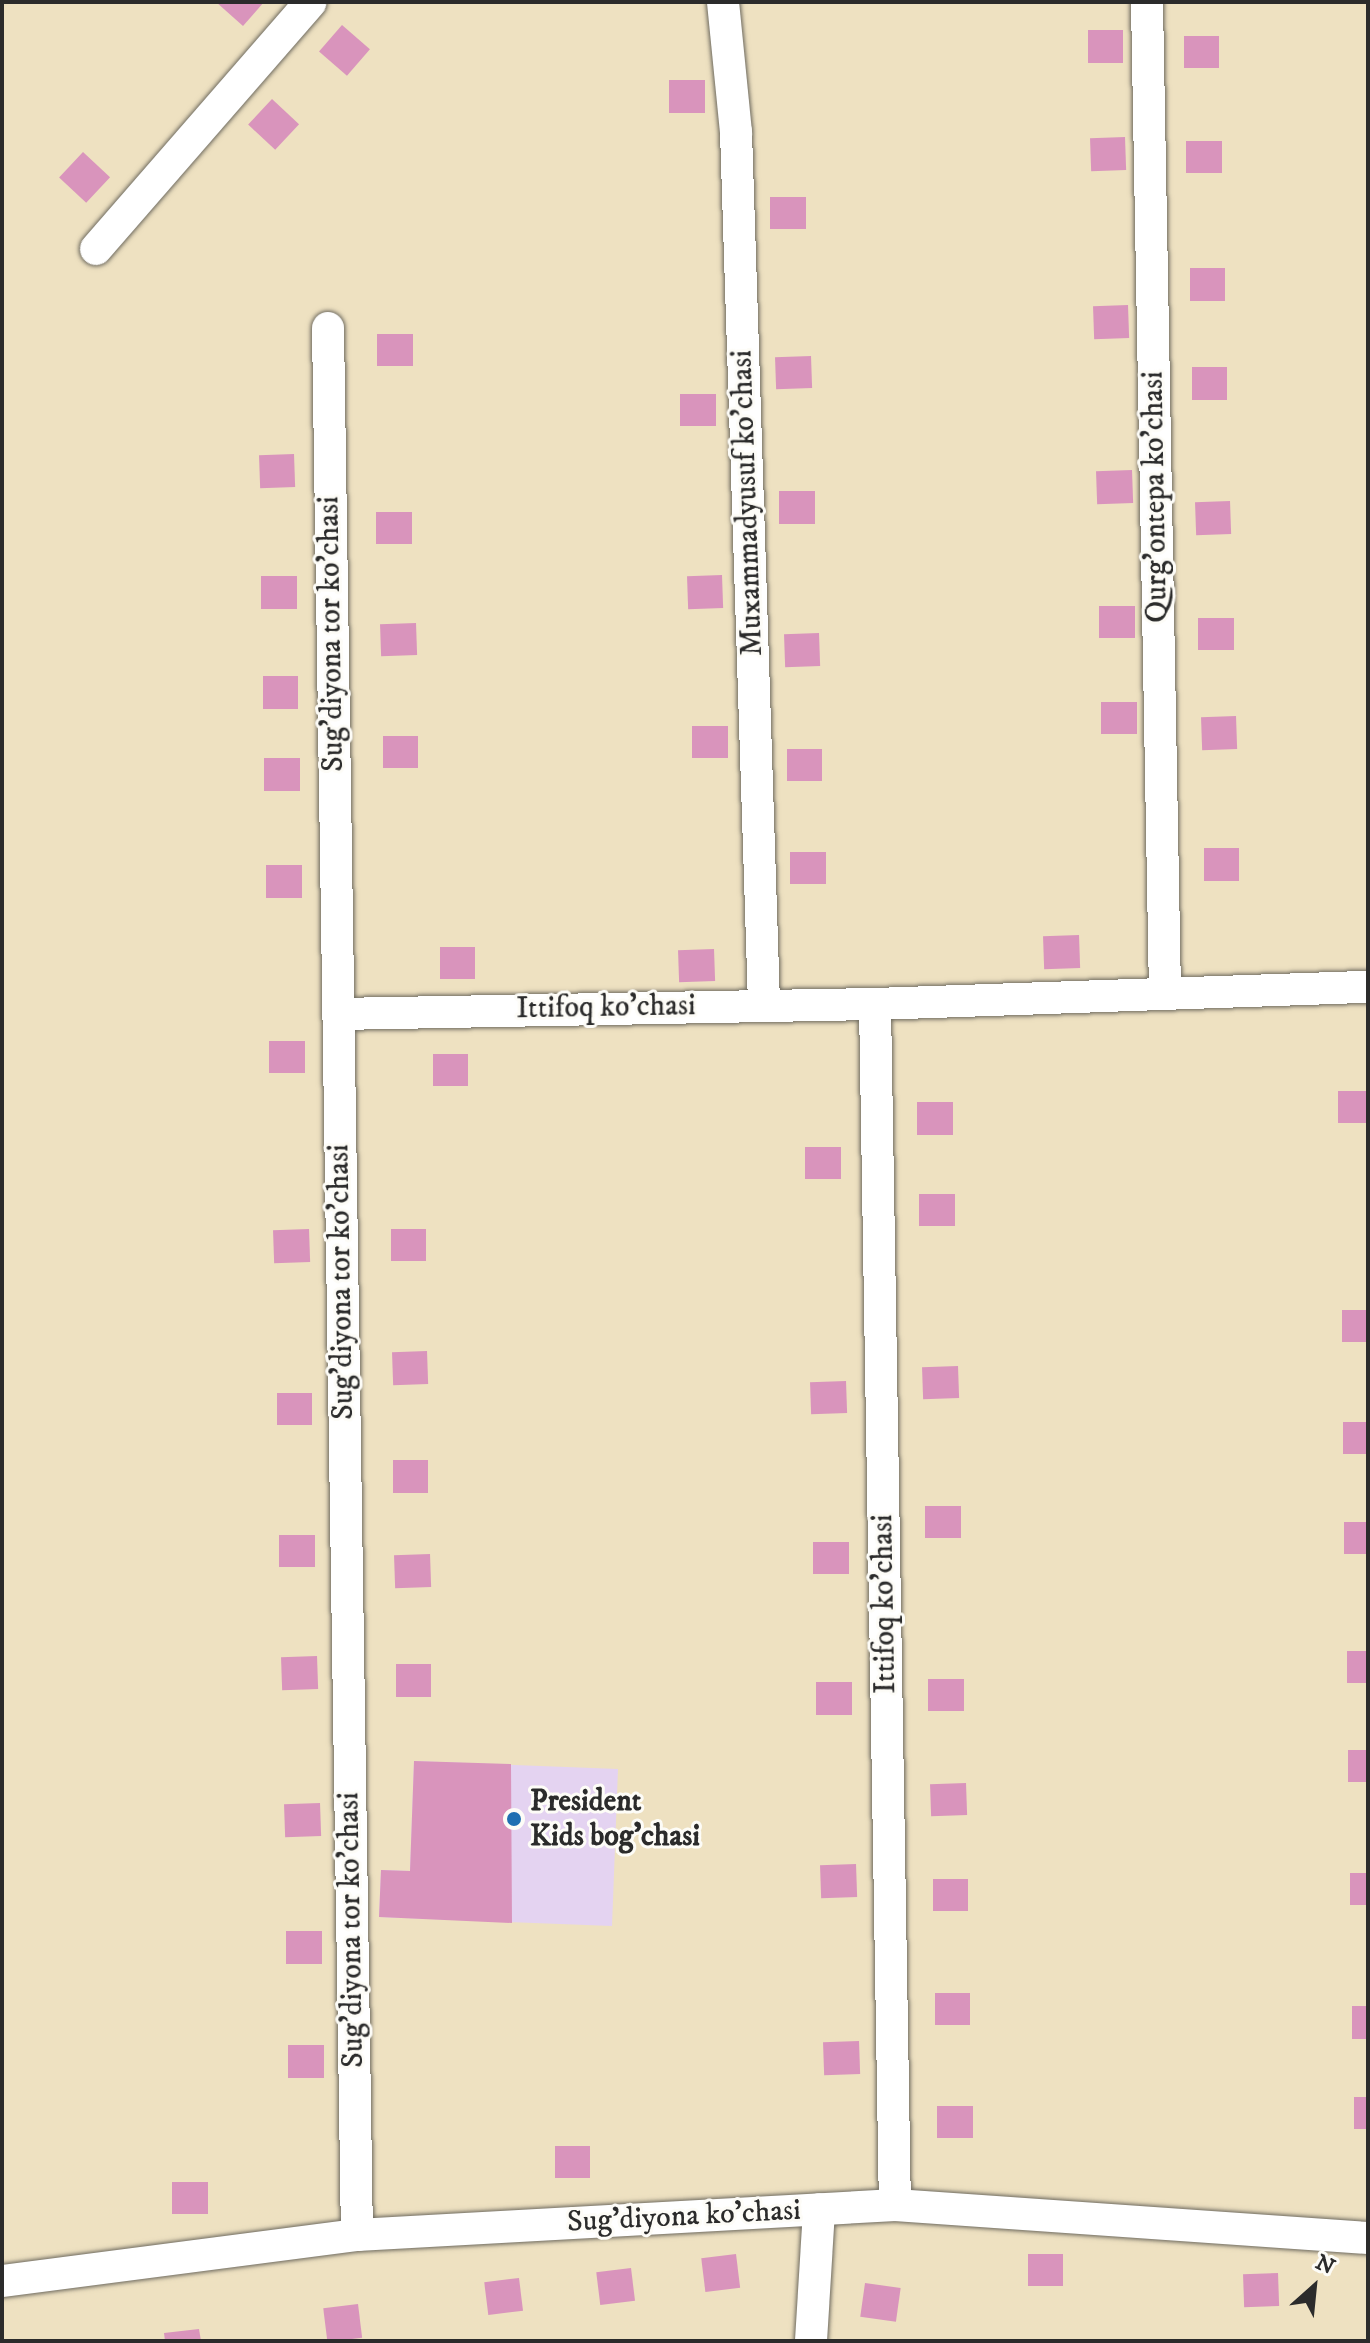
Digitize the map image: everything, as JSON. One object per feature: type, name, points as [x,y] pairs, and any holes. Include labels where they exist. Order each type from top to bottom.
[{"type":"street","points":[[96,249],[311,2]]},
{"type":"street","name":"Muxammadyusuf ko'chasi","points":[[723,2],[736,132],[764,1005]]},
{"type":"street","name":"Qurg'ontepa ko'chasi","points":[[1147,2],[1165,991]]},
{"type":"street","name":"Sug'diyona tor ko'chasi","points":[[328,328],[357,2235]]},
{"type":"street","name":"Ittifoq ko'chasi","points":[[338,1014],[875,1004],[1165,991],[1368,987]]},
{"type":"street","name":"Ittifoq ko'chasi","points":[[875,1004],[895,2205]]},
{"type":"street","name":"Sug'diyona ko'chasi","points":[[2,2281],[357,2235],[895,2205],[1368,2238]]},
{"type":"street","points":[[811,2341],[819,2209]]},
{"type":"shaded area","name":"President Kids bog'chasi","points":[[414,1761],[618,1769],[612,1926],[379,1917],[381,1870],[410,1871]]},
{"type":"building","points":[[216,2],[264,2],[243,26]]},
{"type":"building","points":[[342,25],[370,49],[347,76],[319,51]]},
{"type":"building","points":[[1088,30],[1123,30],[1123,63],[1088,63]]},
{"type":"building","points":[[1184,36],[1219,36],[1219,68],[1184,68]]},
{"type":"building","points":[[669,80],[705,80],[705,113],[669,113]]},
{"type":"building","points":[[272,99],[299,124],[275,150],[248,125]]},
{"type":"building","points":[[1125,137],[1126,170],[1091,171],[1090,138]]},
{"type":"building","points":[[1186,141],[1222,141],[1222,173],[1186,173]]},
{"type":"building","points":[[83,152],[110,177],[86,203],[59,178]]},
{"type":"building","points":[[770,197],[806,197],[806,229],[770,229]]},
{"type":"building","points":[[1190,268],[1225,268],[1225,301],[1190,301]]},
{"type":"building","points":[[1128,305],[1129,338],[1094,339],[1093,306]]},
{"type":"building","points":[[377,334],[413,334],[413,366],[377,366]]},
{"type":"building","points":[[811,356],[812,388],[776,389],[775,357]]},
{"type":"building","points":[[1192,367],[1227,367],[1227,400],[1192,400]]},
{"type":"building","points":[[680,394],[716,394],[716,426],[680,426]]},
{"type":"building","points":[[294,454],[295,487],[260,488],[259,455]]},
{"type":"building","points":[[1132,470],[1133,503],[1097,504],[1096,471]]},
{"type":"building","points":[[779,491],[815,491],[815,524],[779,524]]},
{"type":"building","points":[[1230,501],[1231,534],[1196,535],[1195,502]]},
{"type":"building","points":[[376,512],[412,512],[412,544],[376,544]]},
{"type":"building","points":[[722,575],[723,608],[688,609],[687,576]]},
{"type":"building","points":[[261,576],[297,576],[297,609],[261,609]]},
{"type":"building","points":[[1099,606],[1135,606],[1135,638],[1099,638]]},
{"type":"building","points":[[1198,618],[1234,618],[1234,650],[1198,650]]},
{"type":"building","points":[[416,623],[417,655],[381,656],[380,624]]},
{"type":"building","points":[[819,633],[820,666],[785,667],[784,634]]},
{"type":"building","points":[[263,676],[298,676],[298,709],[263,709]]},
{"type":"building","points":[[1101,702],[1137,702],[1137,734],[1101,734]]},
{"type":"building","points":[[1236,716],[1237,749],[1202,750],[1201,717]]},
{"type":"building","points":[[692,726],[728,726],[728,758],[692,758]]},
{"type":"building","points":[[383,736],[418,736],[418,768],[383,768]]},
{"type":"building","points":[[787,749],[822,749],[822,781],[787,781]]},
{"type":"building","points":[[264,758],[300,758],[300,791],[264,791]]},
{"type":"building","points":[[1204,848],[1239,848],[1239,881],[1204,881]]},
{"type":"building","points":[[790,852],[826,852],[826,884],[790,884]]},
{"type":"building","points":[[266,865],[302,865],[302,898],[266,898]]},
{"type":"building","points":[[1079,935],[1080,968],[1044,969],[1043,936]]},
{"type":"building","points":[[440,947],[475,947],[475,979],[440,979]]},
{"type":"building","points":[[714,949],[715,981],[679,982],[678,950]]},
{"type":"building","points":[[269,1041],[305,1041],[305,1073],[269,1073]]},
{"type":"building","points":[[433,1054],[468,1054],[468,1086],[433,1086]]},
{"type":"building","points":[[1338,1091],[1368,1091],[1368,1123],[1338,1123]]},
{"type":"building","points":[[917,1102],[953,1102],[953,1135],[917,1135]]},
{"type":"building","points":[[805,1147],[841,1147],[841,1179],[805,1179]]},
{"type":"building","points":[[919,1194],[955,1194],[955,1226],[919,1226]]},
{"type":"building","points":[[309,1229],[310,1262],[274,1263],[273,1230]]},
{"type":"building","points":[[391,1229],[426,1229],[426,1261],[391,1261]]},
{"type":"building","points":[[1342,1310],[1368,1310],[1368,1342],[1342,1342]]},
{"type":"building","points":[[427,1351],[428,1384],[393,1385],[392,1352]]},
{"type":"building","points":[[958,1366],[959,1398],[923,1399],[922,1367]]},
{"type":"building","points":[[846,1381],[847,1413],[811,1414],[810,1382]]},
{"type":"building","points":[[277,1393],[312,1393],[312,1425],[277,1425]]},
{"type":"building","points":[[1343,1422],[1368,1422],[1368,1454],[1343,1454]]},
{"type":"building","points":[[393,1460],[428,1460],[428,1493],[393,1493]]},
{"type":"building","points":[[925,1506],[961,1506],[961,1538],[925,1538]]},
{"type":"building","points":[[1344,1522],[1368,1522],[1368,1554],[1344,1554]]},
{"type":"building","points":[[279,1535],[315,1535],[315,1567],[279,1567]]},
{"type":"building","points":[[813,1542],[849,1542],[849,1574],[813,1574]]},
{"type":"building","points":[[430,1554],[431,1587],[395,1588],[394,1555]]},
{"type":"building","points":[[1347,1651],[1368,1651],[1368,1683],[1347,1683]]},
{"type":"building","points":[[317,1656],[318,1689],[282,1690],[281,1657]]},
{"type":"building","points":[[396,1664],[431,1664],[431,1697],[396,1697]]},
{"type":"building","points":[[928,1679],[964,1679],[964,1711],[928,1711]]},
{"type":"building","points":[[816,1682],[852,1682],[852,1715],[816,1715]]},
{"type":"building","points":[[1348,1750],[1368,1750],[1368,1782],[1348,1782]]},
{"type":"building","points":[[414,1761],[511,1764],[512,1923],[379,1917],[381,1870],[410,1871]]},
{"type":"building","points":[[966,1783],[967,1815],[931,1816],[930,1784]]},
{"type":"building","points":[[320,1803],[321,1836],[285,1837],[284,1804]]},
{"type":"building","points":[[856,1864],[857,1897],[821,1898],[820,1865]]},
{"type":"building","points":[[1350,1873],[1368,1873],[1368,1905],[1350,1905]]},
{"type":"building","points":[[933,1879],[968,1879],[968,1911],[933,1911]]},
{"type":"building","points":[[286,1931],[322,1931],[322,1964],[286,1964]]},
{"type":"building","points":[[935,1993],[970,1993],[970,2025],[935,2025]]},
{"type":"building","points":[[1352,2006],[1368,2006],[1368,2039],[1352,2039]]},
{"type":"building","points":[[859,2041],[860,2074],[824,2075],[823,2042]]},
{"type":"building","points":[[288,2045],[324,2045],[324,2078],[288,2078]]},
{"type":"building","points":[[1354,2097],[1368,2097],[1368,2129],[1354,2129]]},
{"type":"building","points":[[937,2106],[973,2106],[973,2138],[937,2138]]},
{"type":"building","points":[[555,2146],[590,2146],[590,2178],[555,2178]]},
{"type":"building","points":[[172,2182],[208,2182],[208,2214],[172,2214]]},
{"type":"building","points":[[736,2254],[740,2288],[705,2292],[701,2258]]},
{"type":"building","points":[[1028,2254],[1063,2254],[1063,2286],[1028,2286]]},
{"type":"building","points":[[631,2268],[635,2301],[600,2305],[596,2272]]},
{"type":"building","points":[[1278,2273],[1279,2306],[1244,2307],[1243,2274]]},
{"type":"building","points":[[519,2278],[523,2311],[488,2315],[484,2282]]},
{"type":"building","points":[[865,2283],[901,2288],[896,2322],[860,2317]]},
{"type":"building","points":[[358,2304],[362,2338],[327,2341],[323,2308]]},
{"type":"building","points":[[199,2329],[201,2341],[165,2341],[164,2333]]},
{"type":"place","name":"President Kids bog'chasi","points":[[514,1819]]}]
